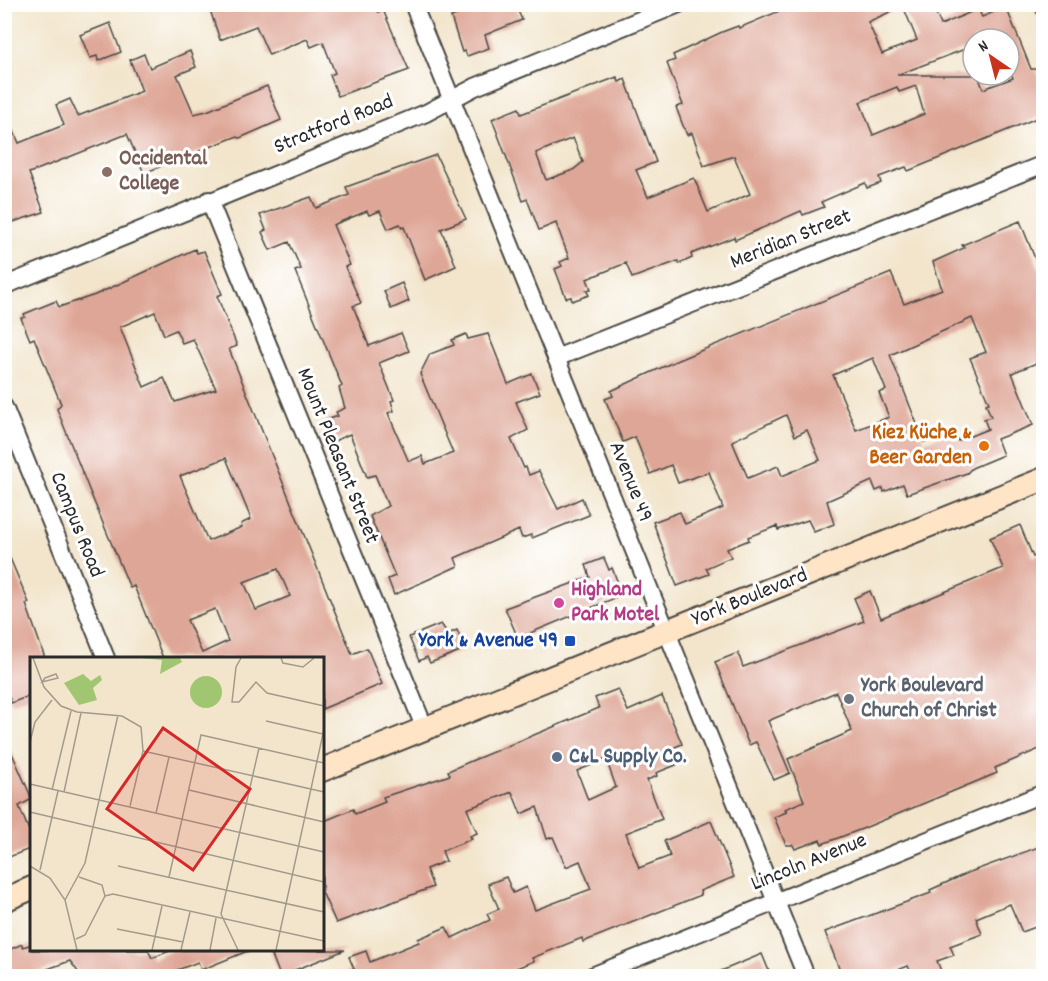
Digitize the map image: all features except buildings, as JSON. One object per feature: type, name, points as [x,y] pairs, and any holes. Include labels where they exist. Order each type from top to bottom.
[{"type":"main road","name":"York Boulevard","points":[[324,769],[1044,479]]},
{"type":"main road","points":[[4,900],[30,889]]},
{"type":"street","name":"Avenue 49","points":[[413,4],[806,976]]},
{"type":"street","name":"Stratford Road","points":[[4,286],[208,200],[426,113],[475,87],[679,4]]},
{"type":"street","name":"Meridian Street","points":[[556,358],[1044,164]]},
{"type":"street","name":"Mount Pleasant Street","points":[[208,200],[425,729]]},
{"type":"street","name":"Campus Road","points":[[4,407],[106,657]]},
{"type":"street","name":"Lincoln Avenue","points":[[592,976],[1044,793]]},
{"type":"place","name":"Occidental College","points":[[107,172]]},
{"type":"place","name":"Kiez Küche & Beer Garden","points":[[984,446]]},
{"type":"place","name":"Highland Park Motel","points":[[559,603]]},
{"type":"place","name":"York & Avenue 49","points":[[570,641]]},
{"type":"place","name":"York Boulevard Church of Christ","points":[[849,699]]},
{"type":"place","name":"C&L Supply Co.","points":[[557,757]]}]
